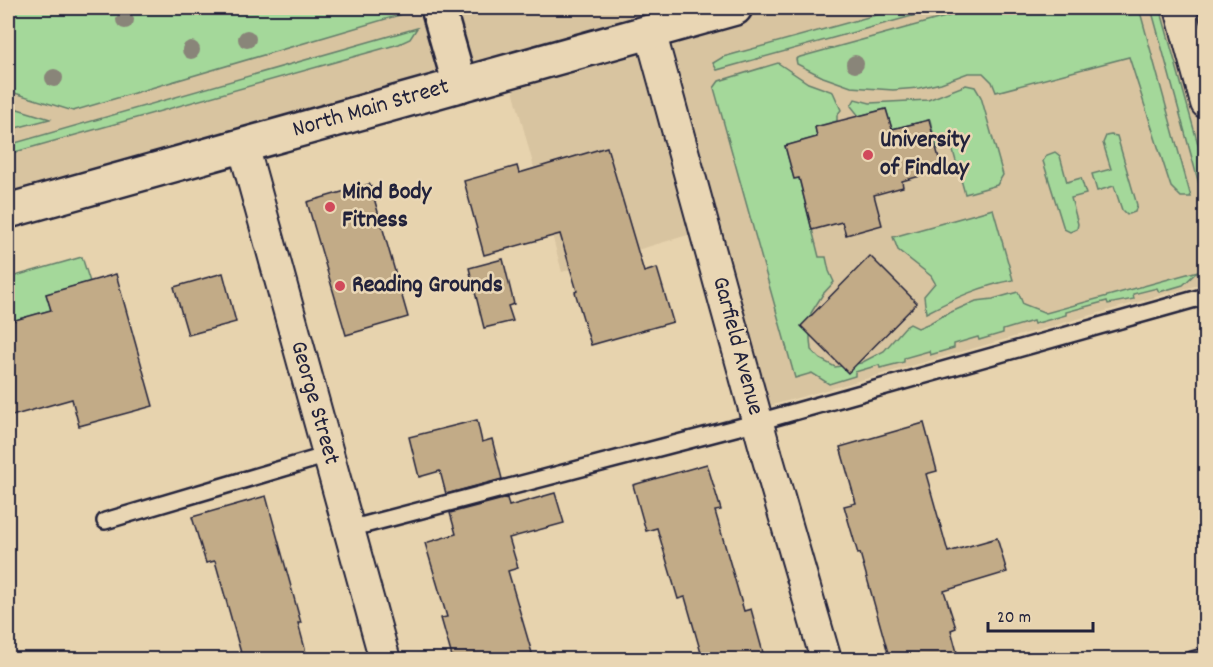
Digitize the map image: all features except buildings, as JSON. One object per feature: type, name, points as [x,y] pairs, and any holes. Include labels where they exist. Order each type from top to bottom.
[{"type":"main road","points":[[438,8],[460,84]]},
{"type":"main road","name":"North Main Street","points":[[8,211],[735,8]]},
{"type":"street","points":[[1180,8],[1206,103]]},
{"type":"street","name":"Garfield Avenue","points":[[650,31],[826,660]]},
{"type":"street","name":"George Street","points":[[243,145],[385,660]]},
{"type":"lane","points":[[349,529],[758,422],[1206,296]]},
{"type":"lane","points":[[105,521],[328,455]]},
{"type":"lane","points":[[1192,660],[1206,656]]},
{"type":"shaded area","name":"University of Findlay","points":[[8,8],[1181,8],[1205,100],[1205,283],[755,410],[705,230],[562,272],[508,71],[8,211]]},
{"type":"green space","points":[[8,8],[420,9],[73,111],[8,91]]},
{"type":"green space","points":[[901,8],[941,8],[717,70],[713,63],[723,57]]},
{"type":"green space","points":[[978,8],[1139,8],[1191,197],[1181,197],[1171,187],[1129,57],[996,92],[992,82],[983,73],[968,73],[919,88],[893,90],[851,87],[797,64],[796,59],[800,57]]},
{"type":"green space","points":[[1151,8],[1160,8],[1205,169],[1205,191],[1202,195]]},
{"type":"green space","points":[[417,28],[410,39],[399,44],[8,154],[8,145]]},
{"type":"green space","points":[[778,63],[808,83],[833,92],[841,110],[837,115],[837,121],[815,127],[817,137],[785,146],[794,179],[799,178],[819,257],[826,257],[834,282],[811,313],[811,350],[820,359],[835,367],[861,363],[884,351],[910,324],[918,328],[976,301],[1018,292],[1023,304],[1046,313],[1198,271],[1183,285],[1159,292],[1157,288],[1133,294],[1134,299],[1108,304],[1107,301],[1066,312],[1066,315],[1034,324],[1033,321],[979,340],[978,337],[954,344],[954,348],[930,355],[929,351],[904,358],[904,362],[880,368],[879,365],[855,372],[855,376],[829,384],[812,373],[795,378],[714,88],[719,81]]},
{"type":"green space","points":[[966,85],[975,87],[981,97],[1003,175],[997,185],[965,194],[952,147],[937,149],[930,120],[892,129],[886,109],[859,116],[851,106],[855,99],[870,103],[928,100]]},
{"type":"green space","points":[[8,106],[50,119],[8,130]]},
{"type":"green space","points":[[1106,136],[1117,136],[1137,205],[1135,212],[1127,215],[1122,210],[1114,186],[1097,191],[1092,174],[1111,169],[1103,143]]},
{"type":"green space","points":[[1055,152],[1060,156],[1067,182],[1081,178],[1086,194],[1071,198],[1078,224],[1077,229],[1070,232],[1064,229],[1043,161],[1047,155]]},
{"type":"green space","points":[[993,209],[1013,280],[968,293],[926,313],[924,296],[935,283],[931,276],[898,250],[893,237]]},
{"type":"green space","points":[[82,257],[90,282],[46,294],[51,310],[8,322],[8,278]]},
{"type":"place","name":"University of Findlay","points":[[868,155]]},
{"type":"place","name":"Mind Body Fitness","points":[[330,207]]},
{"type":"place","name":"Reading Grounds","points":[[340,286]]}]
